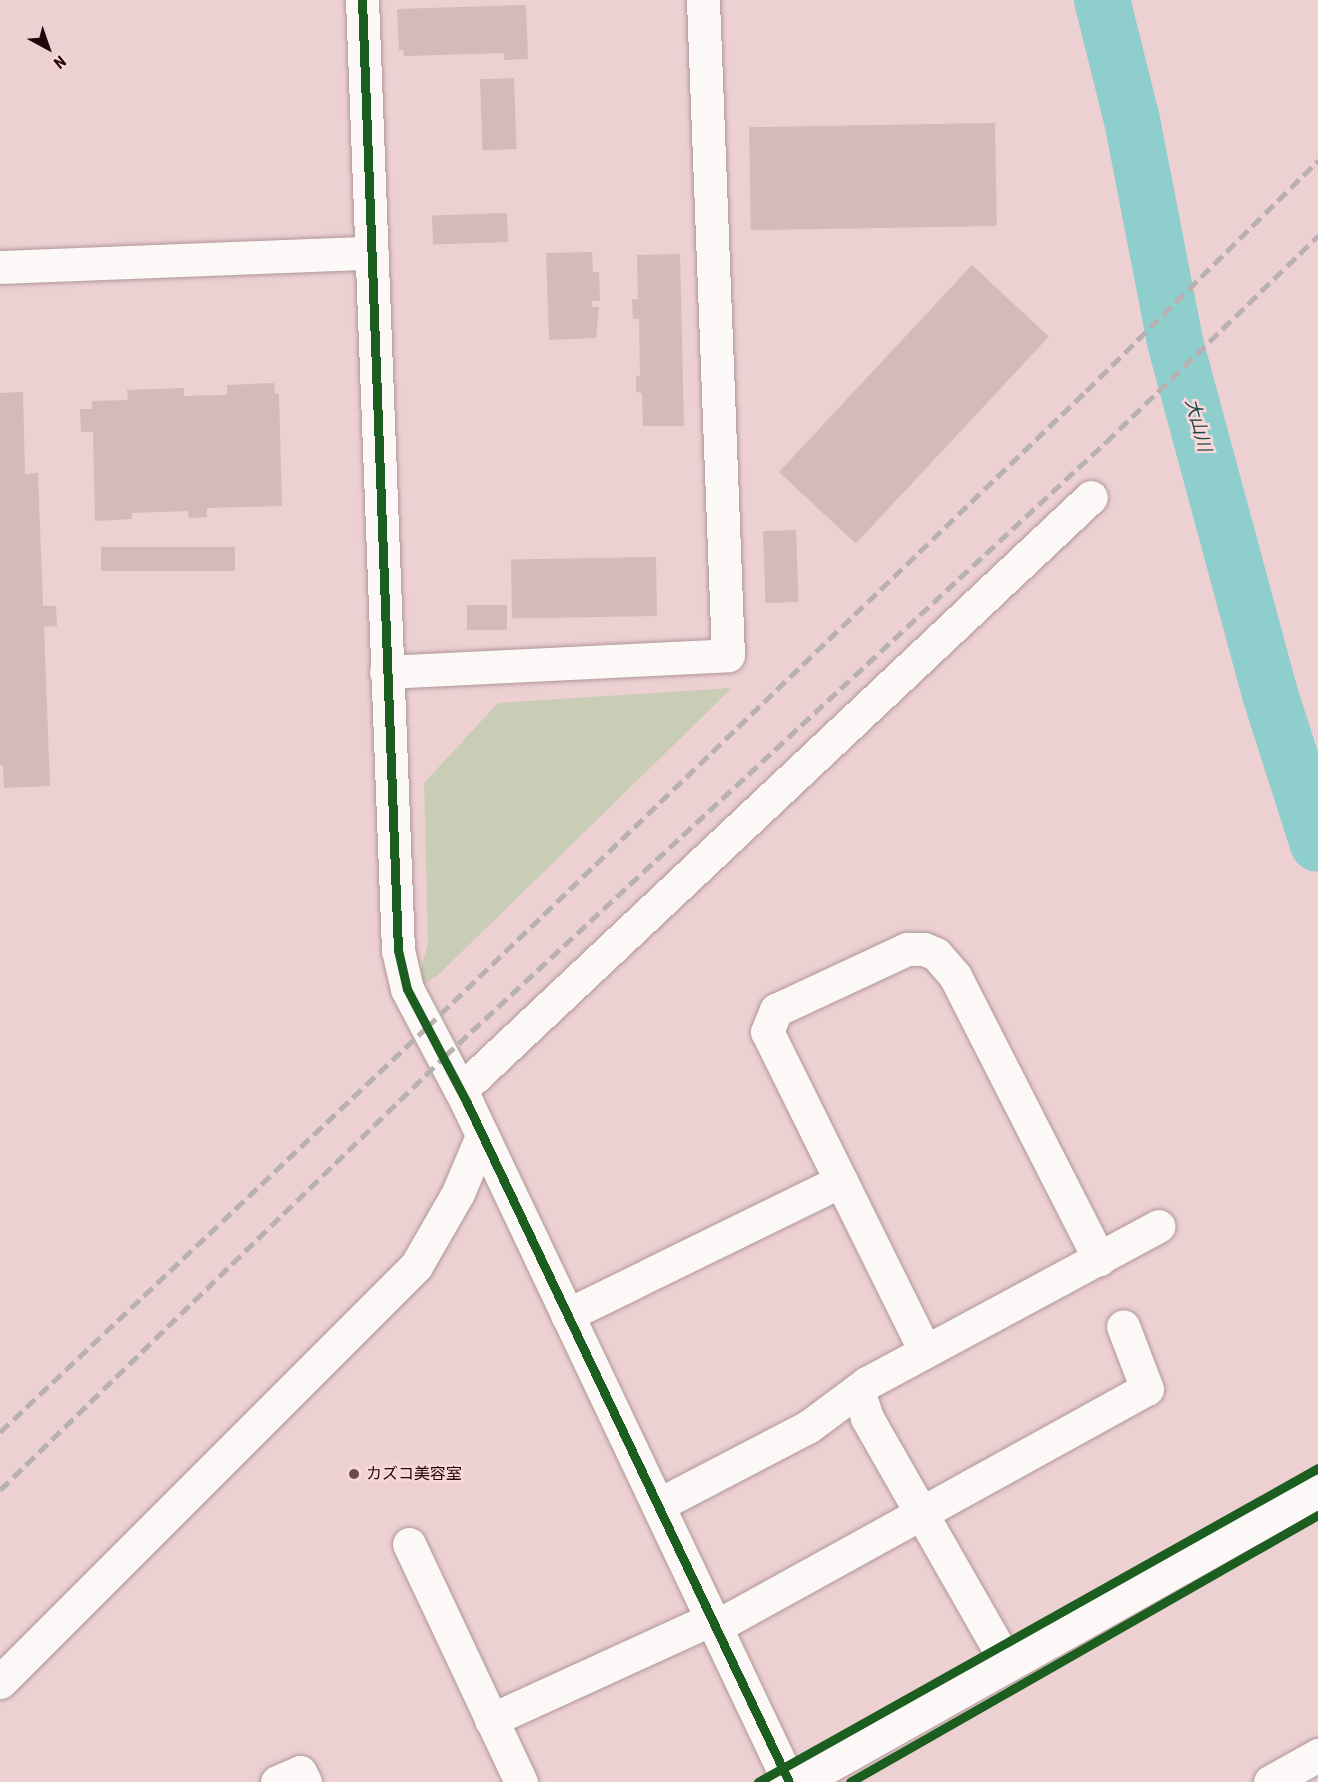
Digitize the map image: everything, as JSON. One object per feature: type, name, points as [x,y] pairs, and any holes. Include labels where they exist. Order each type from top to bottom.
[{"type":"street","points":[[362,0],[398,950],[407,989],[461,1090],[789,1782]]},
{"type":"street","points":[[386,672],[728,655],[703,0]]},
{"type":"street","points":[[0,267],[372,254]]},
{"type":"street","points":[[461,1090],[1091,496]]},
{"type":"street","points":[[925,1351],[767,1032],[769,1020],[776,1010],[907,949],[924,949],[936,954],[955,976],[1099,1259]]},
{"type":"street","points":[[0,1682],[416,1266],[458,1192],[482,1136]]},
{"type":"street","points":[[567,1315],[841,1181]]},
{"type":"street","points":[[658,1506],[808,1426],[858,1390],[925,1351],[1158,1226]]},
{"type":"street","points":[[491,1720],[713,1623],[923,1514],[1147,1389],[1123,1326]]},
{"type":"street","points":[[858,1390],[867,1418],[1008,1665]]},
{"type":"street","points":[[800,1782],[1318,1491]]},
{"type":"street","points":[[409,1544],[521,1782]]},
{"type":"street","points":[[1270,1782],[1318,1755]]},
{"type":"street","points":[[277,1782],[300,1772],[305,1782]]},
{"type":"green space","points":[[732,688],[437,976],[415,990],[428,944],[424,783],[498,703]]},
{"type":"building","points":[[526,5],[528,59],[504,60],[504,53],[404,56],[403,50],[399,50],[397,9]]},
{"type":"building","points":[[514,78],[516,149],[482,150],[480,79]]},
{"type":"building","points":[[995,123],[997,226],[751,230],[749,127]]},
{"type":"building","points":[[507,213],[508,242],[433,245],[432,216]]},
{"type":"building","points":[[592,252],[593,272],[599,272],[600,301],[592,301],[592,307],[599,307],[596,338],[549,340],[546,253]]},
{"type":"building","points":[[680,254],[684,426],[643,426],[642,393],[636,392],[636,376],[640,376],[639,319],[633,319],[632,299],[638,299],[637,255]]},
{"type":"building","points":[[972,265],[1049,337],[856,544],[779,472]]},
{"type":"building","points":[[274,383],[275,393],[279,394],[282,506],[207,508],[207,517],[189,518],[188,511],[132,513],[132,519],[95,521],[93,432],[81,432],[80,409],[92,409],[92,401],[128,400],[127,390],[184,388],[184,396],[227,395],[227,385]]},
{"type":"building","points":[[23,392],[25,474],[38,473],[43,606],[56,606],[57,626],[44,627],[50,786],[4,788],[3,765],[0,765],[0,393]]},
{"type":"building","points":[[796,530],[799,602],[766,603],[763,531]]},
{"type":"building","points":[[101,547],[235,547],[235,571],[101,571]]},
{"type":"building","points":[[656,557],[657,616],[512,619],[511,560]]},
{"type":"building","points":[[467,605],[507,605],[507,630],[467,630]]},
{"type":"waterway","name":"大山川","points":[[1102,0],[1132,120],[1175,342],[1270,694],[1318,844]]},
{"type":"railway","points":[[0,1432],[427,1027],[1086,391],[1318,161]]},
{"type":"railway","points":[[0,1490],[445,1056],[1106,442],[1318,236]]},
{"type":"cycle path","points":[[362,0],[398,950],[407,989],[467,1103],[789,1782]]},
{"type":"cycle path","points":[[758,1782],[1318,1468]]},
{"type":"cycle path","points":[[850,1782],[1318,1515]]},
{"type":"place","name":"カズコ美容室","points":[[354,1474]]}]
